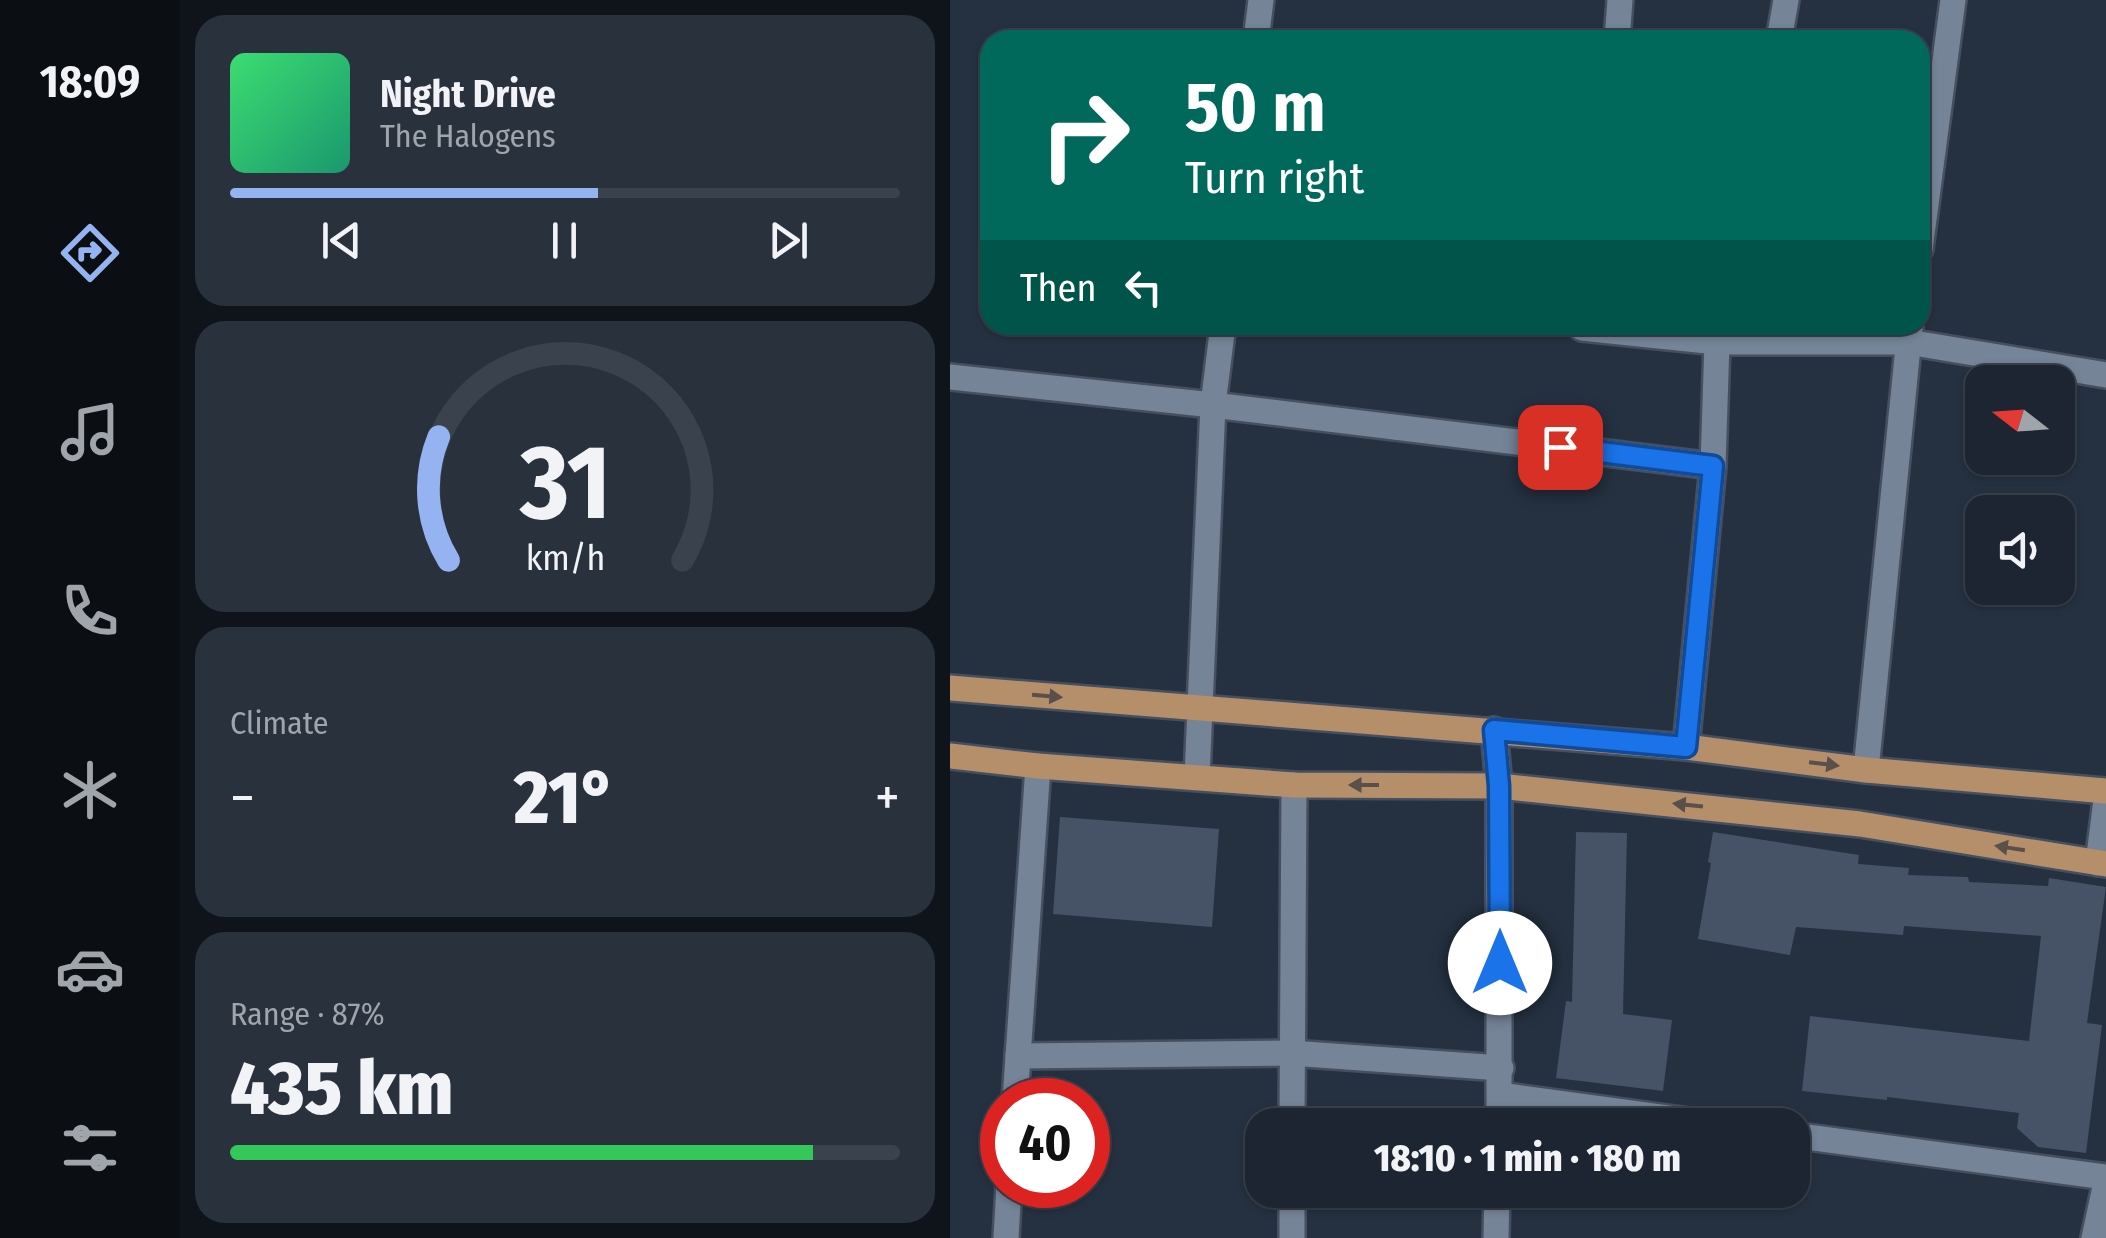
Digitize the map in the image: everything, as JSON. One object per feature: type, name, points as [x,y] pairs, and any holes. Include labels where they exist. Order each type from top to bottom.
[{"type":"main road","points":[[950,688],[1494,730],[1686,747],[1866,770],[2106,790]]},
{"type":"main road","points":[[950,756],[1294,785],[1499,786],[1860,824],[2102,863]]},
{"type":"street","points":[[1257,30],[1260,0]]},
{"type":"street","points":[[1618,30],[1620,0]]},
{"type":"street","points":[[1781,30],[1786,0]]},
{"type":"street","points":[[1930,135],[1953,0]]},
{"type":"street","points":[[1197,777],[1214,405],[1222,335]]},
{"type":"street","points":[[1650,335],[1717,342],[1885,335]]},
{"type":"street","points":[[1866,770],[1909,335]]},
{"type":"street","points":[[1914,335],[2106,374]]},
{"type":"street","points":[[1686,747],[1713,466],[1717,342]]},
{"type":"street","points":[[950,378],[1214,405],[1713,466]]},
{"type":"street","points":[[1494,730],[1499,786],[1500,1108]]},
{"type":"street","points":[[1016,1078],[1038,766]]},
{"type":"street","points":[[1292,1108],[1294,785]]},
{"type":"street","points":[[2102,863],[2106,800]]},
{"type":"street","points":[[1018,1056],[1291,1054],[1501,1068]]},
{"type":"street","points":[[1500,1096],[1591,1108]]},
{"type":"street","points":[[1810,1138],[2106,1180],[2094,1238]]},
{"type":"street","points":[[1006,1238],[1008,1208]]},
{"type":"street","points":[[1292,1208],[1292,1238]]},
{"type":"street","points":[[1496,1238],[1497,1208]]},
{"type":"building","points":[[1060,817],[1219,829],[1212,927],[1053,914]]},
{"type":"building","points":[[1576,832],[1627,833],[1623,1014],[1672,1020],[1663,1091],[1556,1078],[1566,1001],[1572,1002]]},
{"type":"building","points":[[1713,832],[1859,855],[1858,864],[1909,868],[1908,875],[2048,886],[2049,878],[2106,887],[2087,1023],[2102,1025],[2086,1153],[2038,1147],[2017,1128],[2019,1113],[1802,1091],[1810,1016],[2029,1041],[2041,936],[1904,926],[1903,935],[1796,927],[1790,955],[1698,939]]},
{"type":"route","points":[[1500,963],[1499,786],[1494,730],[1686,747],[1713,466],[1560,447]]}]
